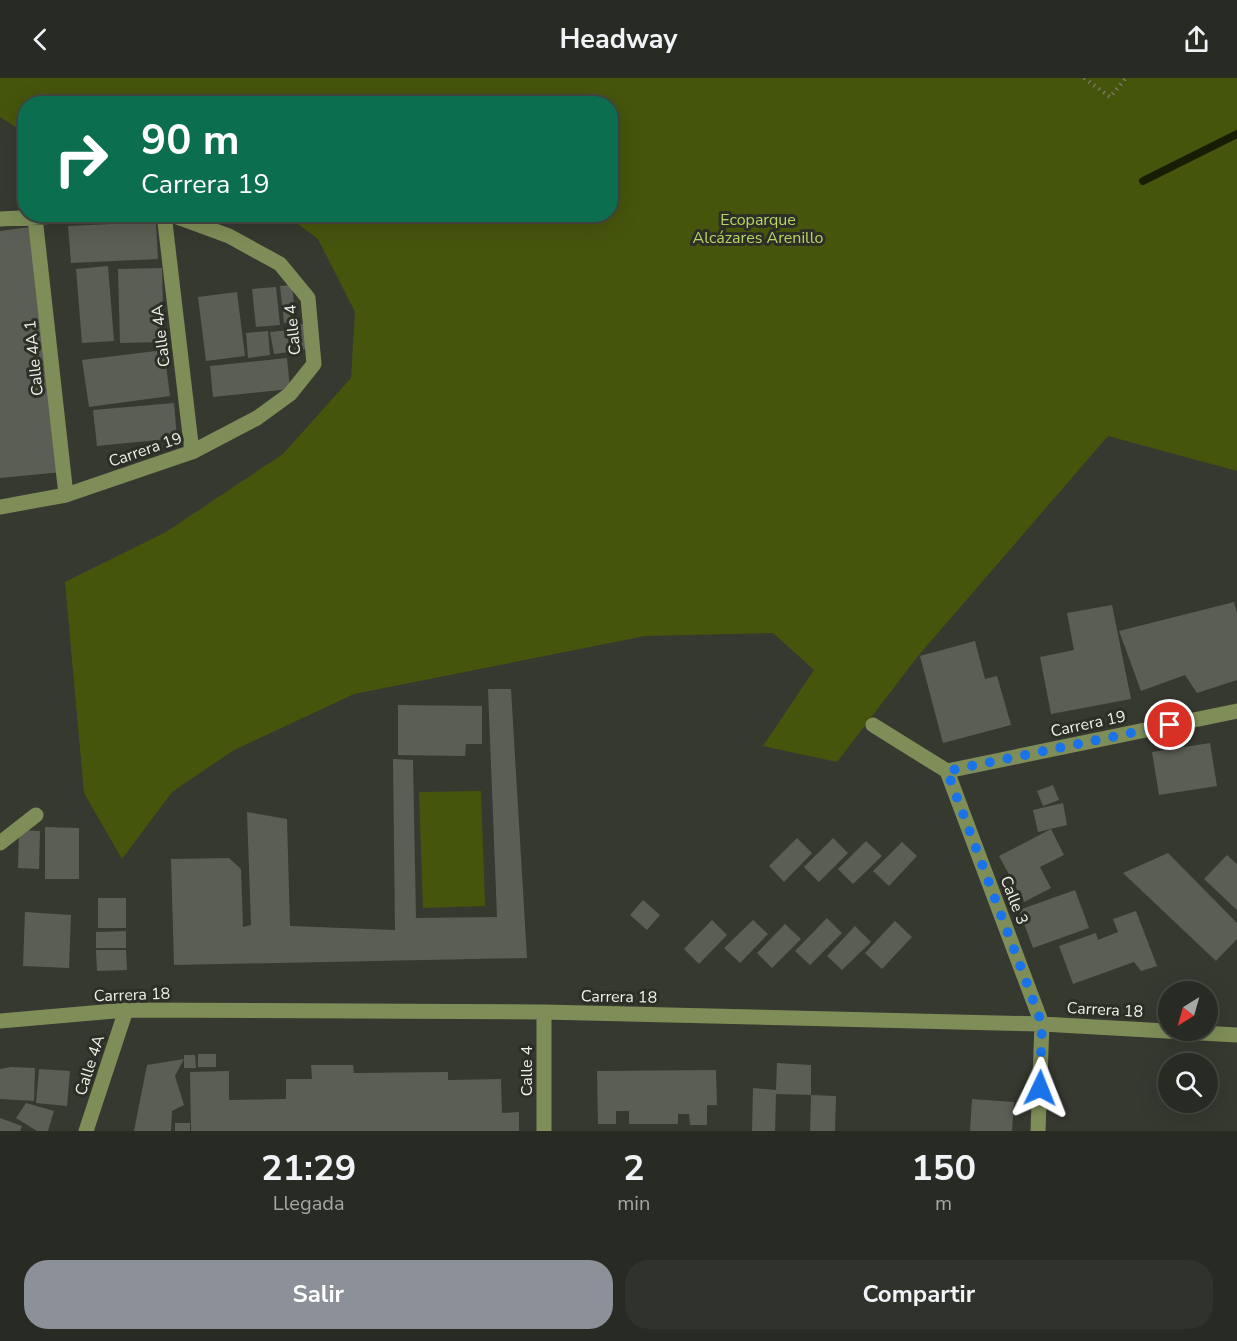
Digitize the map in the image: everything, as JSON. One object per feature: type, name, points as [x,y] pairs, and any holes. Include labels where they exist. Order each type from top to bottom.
[{"type":"street","points":[[0,219],[18,218]]},
{"type":"street","name":"Calle 4A 1","points":[[36,222],[66,495]]},
{"type":"street","name":"Calle 4A","points":[[165,222],[192,452]]},
{"type":"street","name":"Calle 4","points":[[191,222],[229,236],[280,264],[308,298],[314,364],[290,394]]},
{"type":"street","name":"Carrera 19","points":[[0,507],[66,495],[192,452],[257,418],[290,394]]},
{"type":"street","name":"Carrera 19","points":[[947,771],[1237,711]]},
{"type":"street","points":[[873,725],[947,771]]},
{"type":"street","name":"Calle 3","points":[[947,771],[1042,1024],[1038,1131]]},
{"type":"street","points":[[0,843],[36,815]]},
{"type":"street","name":"Calle 4A","points":[[86,1131],[126,1010]]},
{"type":"street","name":"Carrera 18","points":[[0,1021],[126,1010],[544,1011],[1042,1024],[1237,1035]]},
{"type":"street","name":"Calle 4","points":[[544,1011],[544,1131]]},
{"type":"path","points":[[1084,78],[1110,97],[1126,78]]},
{"type":"green space","name":"Ecoparque Alcázares Arenillo","points":[[0,78],[1237,78],[1237,471],[1108,436],[918,656],[837,762],[763,746],[814,670],[773,633],[645,636],[354,694],[234,750],[172,792],[122,859],[84,793],[65,582],[166,532],[283,454],[351,378],[355,312],[318,239],[295,222],[618,222],[618,96],[18,96],[18,129],[0,117]]},
{"type":"green space","points":[[481,791],[485,906],[423,908],[419,792]]},
{"type":"building","points":[[156,222],[158,259],[71,263],[68,226]]},
{"type":"building","points":[[30,227],[62,472],[0,478],[0,231]]},
{"type":"building","points":[[108,266],[114,341],[82,343],[76,269]]},
{"type":"building","points":[[162,268],[164,342],[120,343],[118,269]]},
{"type":"building","points":[[292,285],[296,322],[284,323],[280,286]]},
{"type":"building","points":[[276,287],[280,325],[256,327],[252,289]]},
{"type":"building","points":[[237,292],[245,356],[206,361],[198,297]]},
{"type":"building","points":[[305,324],[308,349],[295,350],[293,325]]},
{"type":"building","points":[[288,330],[291,352],[274,354],[270,332]]},
{"type":"building","points":[[268,331],[270,355],[248,358],[246,333]]},
{"type":"building","points":[[164,350],[170,396],[89,407],[82,360]]},
{"type":"building","points":[[287,358],[290,389],[213,397],[210,366]]},
{"type":"building","points":[[174,403],[177,438],[97,446],[93,410]]},
{"type":"building","points":[[1234,602],[1237,613],[1237,680],[1197,693],[1185,675],[1141,691],[1119,631]]},
{"type":"building","points":[[1112,605],[1131,699],[1051,714],[1040,657],[1074,650],[1067,613]]},
{"type":"building","points":[[975,641],[985,679],[997,676],[1011,725],[943,743],[920,656]]},
{"type":"building","points":[[488,689],[511,689],[527,958],[174,965],[171,859],[229,858],[241,869],[243,927],[251,925],[247,812],[287,819],[290,926],[395,930],[393,759],[413,760],[416,918],[497,917]]},
{"type":"building","points":[[398,705],[482,706],[482,744],[466,744],[465,756],[398,755]]},
{"type":"building","points":[[1210,743],[1217,786],[1159,795],[1152,752]]},
{"type":"building","points":[[1053,785],[1059,800],[1043,806],[1037,791]]},
{"type":"building","points":[[1063,803],[1067,825],[1038,832],[1033,810]]},
{"type":"building","points":[[45,827],[79,828],[79,879],[45,879]]},
{"type":"building","points":[[1051,829],[1064,855],[1040,867],[1051,888],[1024,902],[999,856]]},
{"type":"building","points":[[19,830],[40,831],[39,869],[18,868]]},
{"type":"building","points":[[797,838],[812,853],[784,882],[769,866]]},
{"type":"building","points":[[833,838],[848,853],[819,882],[804,867]]},
{"type":"building","points":[[866,841],[882,856],[853,884],[838,869]]},
{"type":"building","points":[[902,842],[917,856],[889,886],[873,871]]},
{"type":"building","points":[[1168,853],[1237,923],[1237,939],[1216,961],[1123,873]]},
{"type":"building","points":[[1227,855],[1237,864],[1237,910],[1204,879]]},
{"type":"building","points":[[1075,890],[1089,928],[1033,948],[1019,910]]},
{"type":"building","points":[[98,898],[126,898],[126,928],[98,928]]},
{"type":"building","points":[[643,900],[660,915],[647,930],[630,915]]},
{"type":"building","points":[[1136,911],[1157,966],[1141,971],[1134,962],[1073,984],[1059,946],[1096,933],[1098,940],[1118,932],[1113,919]]},
{"type":"building","points":[[25,912],[71,915],[69,968],[23,966]]},
{"type":"building","points":[[827,918],[842,933],[810,965],[795,951]]},
{"type":"building","points":[[712,920],[727,935],[699,964],[684,949]]},
{"type":"building","points":[[753,920],[768,934],[740,963],[724,948]]},
{"type":"building","points":[[895,921],[912,937],[882,969],[865,953]]},
{"type":"building","points":[[785,924],[801,939],[772,968],[757,953]]},
{"type":"building","points":[[855,926],[871,942],[842,970],[827,956]]},
{"type":"building","points":[[126,931],[126,948],[96,948],[96,932]]},
{"type":"building","points":[[96,950],[126,950],[127,970],[97,971]]},
{"type":"building","points":[[198,1054],[216,1054],[216,1067],[198,1067]]},
{"type":"building","points":[[184,1055],[195,1055],[196,1068],[184,1068]]},
{"type":"building","points":[[184,1059],[175,1076],[184,1105],[172,1111],[171,1131],[134,1131],[147,1065]]},
{"type":"building","points":[[777,1063],[811,1065],[811,1095],[776,1094],[775,1131],[752,1131],[753,1088],[776,1090]]},
{"type":"building","points":[[311,1065],[353,1065],[354,1073],[448,1072],[448,1080],[501,1079],[502,1113],[519,1112],[519,1131],[191,1131],[190,1072],[229,1071],[229,1100],[286,1099],[286,1079],[312,1079]]},
{"type":"building","points":[[35,1068],[34,1101],[0,1099],[0,1069]]},
{"type":"building","points":[[39,1069],[70,1071],[67,1106],[36,1103]]},
{"type":"building","points":[[716,1070],[717,1105],[707,1105],[707,1125],[690,1125],[689,1114],[678,1114],[678,1124],[629,1124],[629,1111],[616,1111],[616,1124],[598,1124],[597,1071]]},
{"type":"building","points":[[811,1095],[836,1096],[835,1131],[810,1131]]},
{"type":"building","points":[[972,1099],[1014,1102],[1012,1131],[970,1131]]},
{"type":"building","points":[[26,1103],[54,1111],[48,1131],[37,1131],[16,1118]]},
{"type":"building","points":[[0,1118],[22,1126],[20,1131],[0,1131]]},
{"type":"building","points":[[175,1123],[190,1123],[190,1131],[175,1131]]},
{"type":"waterway","points":[[1143,181],[1237,134]]},
{"type":"route","points":[[1040,1088],[1042,1024],[947,771],[1170,725]]}]
